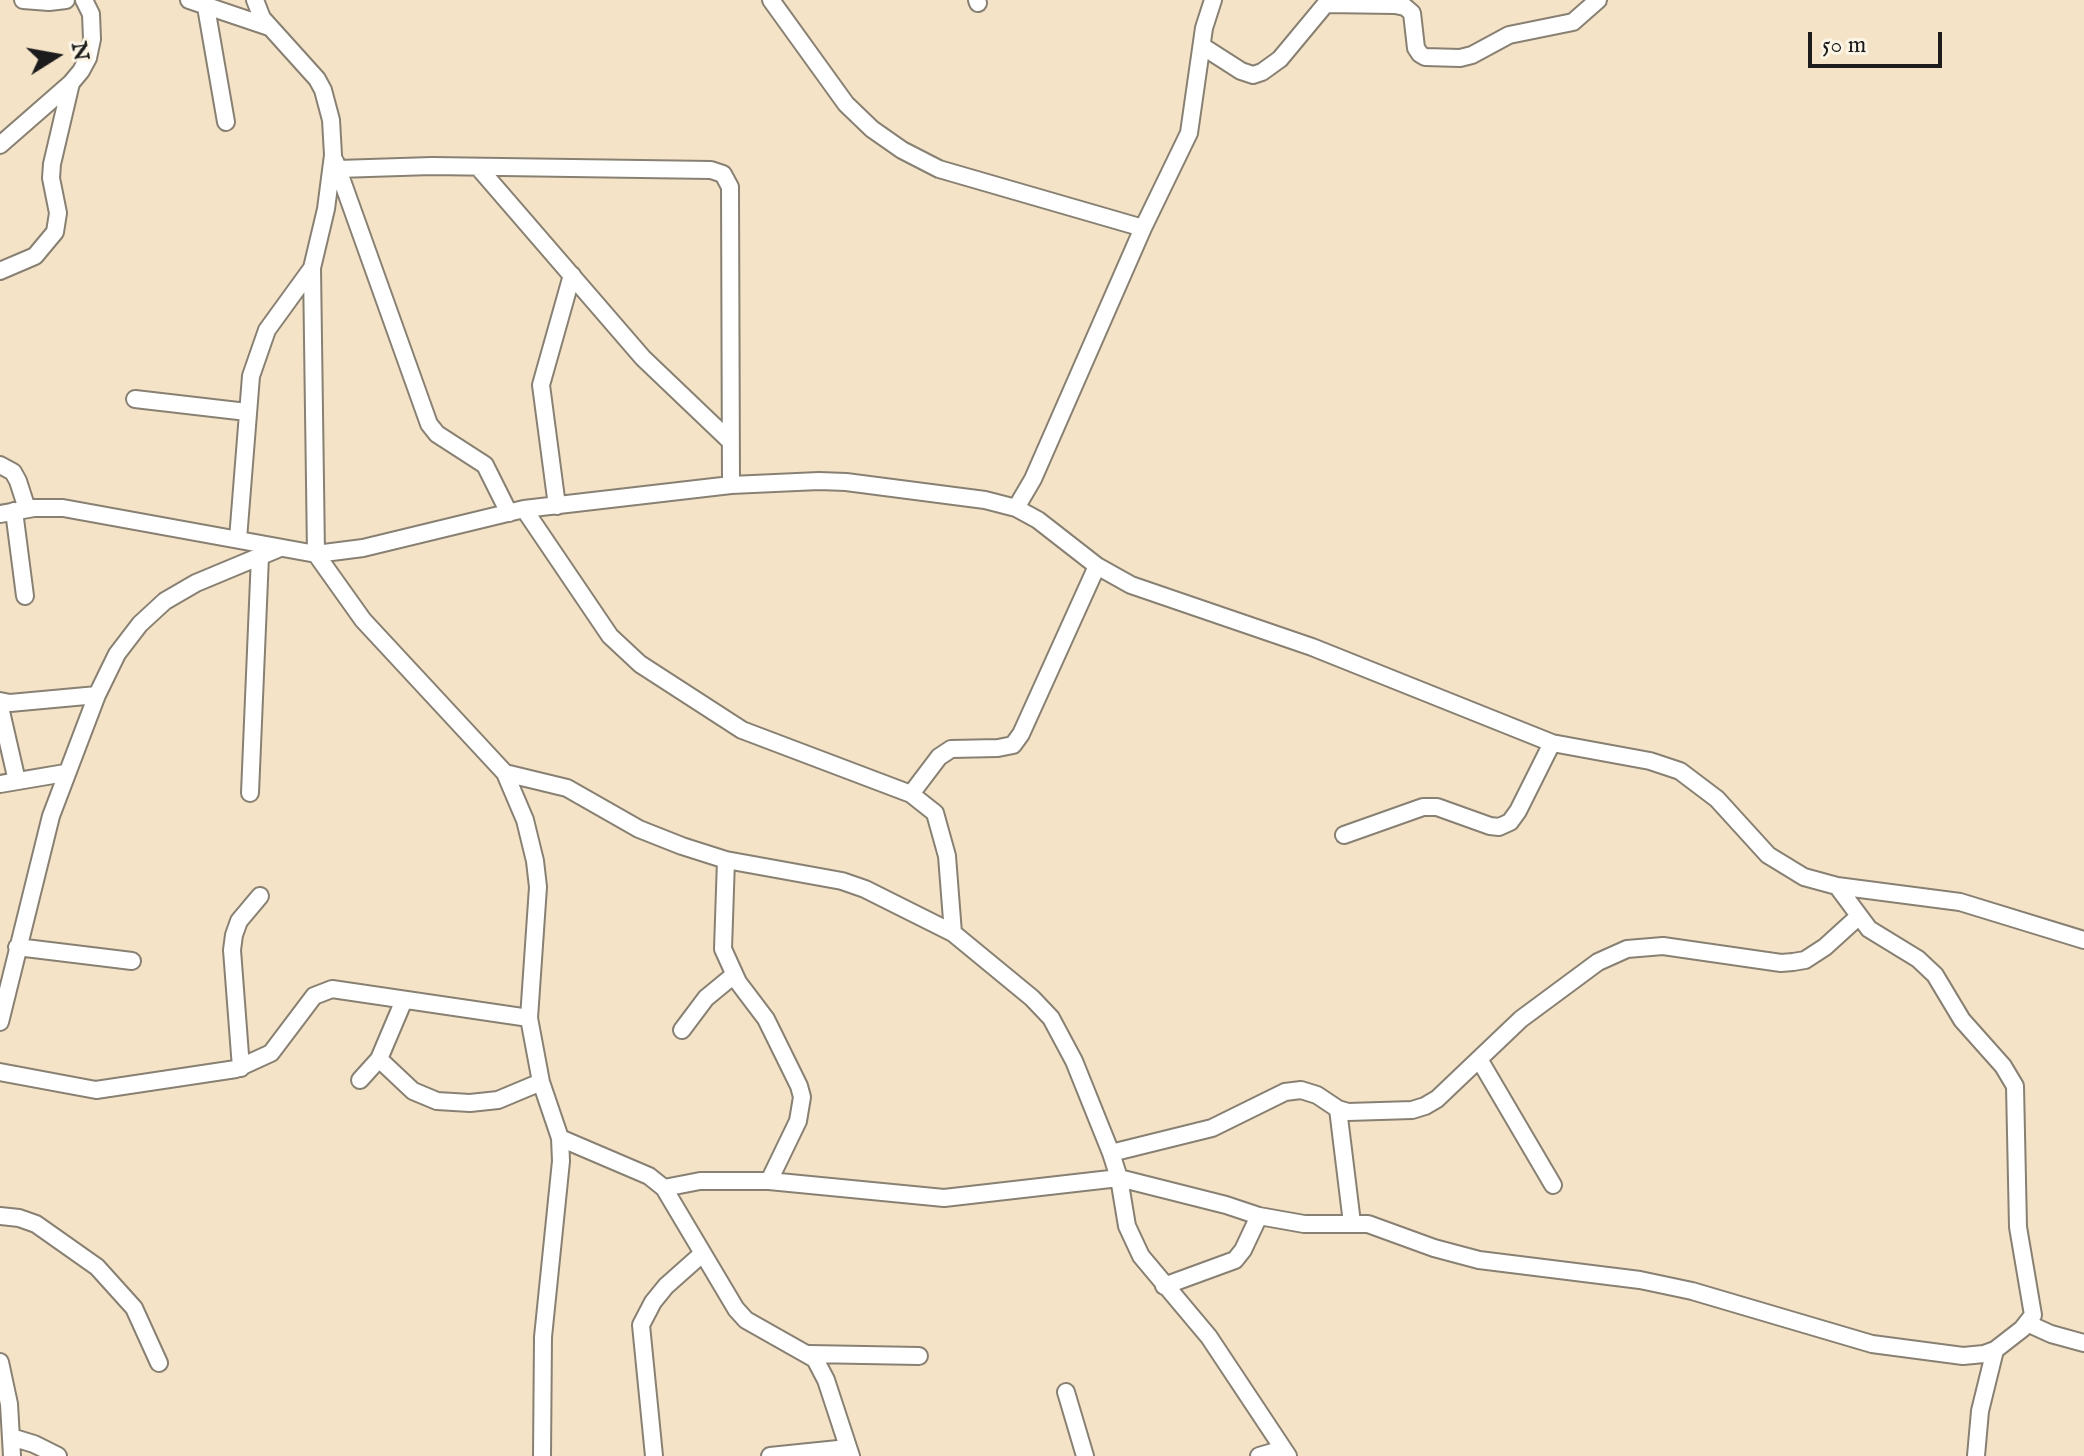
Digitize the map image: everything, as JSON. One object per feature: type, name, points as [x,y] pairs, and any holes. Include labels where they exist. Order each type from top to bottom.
[{"type":"street","points":[[27,0],[66,0]]},
{"type":"street","points":[[0,145],[71,83],[88,58],[92,39],[91,14],[84,0]]},
{"type":"street","points":[[189,0],[271,27]]},
{"type":"street","points":[[255,0],[258,11],[323,90],[331,120],[336,162],[429,424],[437,434],[485,465],[610,636],[640,664],[742,730],[911,794],[935,813],[947,856],[953,933]]},
{"type":"street","points":[[771,0],[846,104],[872,129],[902,150],[939,169],[1143,228]]},
{"type":"street","points":[[1016,508],[1047,447],[1143,228],[1189,133],[1202,46],[1213,0]]},
{"type":"street","points":[[1202,46],[1241,71],[1253,75],[1280,59],[1328,2],[1395,5],[1405,7],[1412,13],[1416,48],[1420,54],[1425,57],[1460,58],[1509,35],[1573,22],[1598,0]]},
{"type":"street","points":[[206,7],[226,122]]},
{"type":"street","points":[[0,271],[35,256],[55,232],[58,213],[51,178],[52,164],[71,83]]},
{"type":"street","points":[[336,162],[711,170],[723,174],[730,187],[731,485]]},
{"type":"street","points":[[336,162],[312,268],[316,554],[363,620],[505,773],[525,820],[535,861],[538,887],[529,1018],[541,1082],[560,1138],[557,1207],[543,1337],[542,1456]]},
{"type":"street","points":[[478,167],[643,358],[731,442]]},
{"type":"street","points":[[238,539],[251,376],[267,330],[312,268]]},
{"type":"street","points":[[557,506],[541,385],[572,275]]},
{"type":"street","points":[[135,399],[247,412]]},
{"type":"street","points":[[0,465],[13,472],[18,481],[14,511],[25,596]]},
{"type":"street","points":[[14,511],[63,508],[316,554],[363,548],[516,511],[731,485],[846,482],[985,500],[1016,508],[1038,520],[1097,566],[1131,585],[1312,647],[1552,743],[1650,761],[1680,771],[1717,799],[1768,855],[1804,877],[1837,886],[1960,902],[2084,940]]},
{"type":"street","points":[[0,1022],[51,816],[65,773],[117,654],[140,624],[165,601],[196,583],[282,547]]},
{"type":"street","points":[[250,793],[260,556]]},
{"type":"street","points":[[911,794],[939,757],[951,749],[1013,745],[1021,734],[1097,566]]},
{"type":"street","points":[[17,781],[0,704],[97,695]]},
{"type":"street","points":[[1344,835],[1423,807],[1437,807],[1499,827],[1510,822],[1518,811],[1552,743]]},
{"type":"street","points":[[0,784],[65,773]]},
{"type":"street","points":[[505,773],[567,788],[639,829],[726,860],[842,881],[865,889],[953,933],[1032,998],[1051,1018],[1074,1061],[1111,1153],[1133,1241],[1164,1286],[1209,1337],[1286,1452],[1259,1456]]},
{"type":"street","points":[[726,860],[723,949],[734,975],[766,1019],[802,1097],[798,1121],[769,1181]]},
{"type":"street","points":[[664,1188],[700,1181],[769,1181],[944,1198],[1119,1178],[1259,1216],[1304,1224],[1352,1223],[1384,1228],[1434,1248],[1479,1260],[1640,1280],[1692,1291],[1872,1344],[1963,1356],[1984,1354],[1995,1350],[2029,1324],[2033,1307],[2018,1227],[2015,1086],[2003,1066],[1962,1020],[1935,975],[1918,959],[1869,929],[1837,886]]},
{"type":"street","points":[[241,1068],[232,950],[239,921],[260,896]]},
{"type":"street","points":[[1111,1153],[1212,1128],[1285,1092],[1301,1090],[1317,1095],[1338,1109],[1357,1113],[1412,1110],[1425,1106],[1437,1099],[1521,1019],[1598,962],[1627,949],[1663,946],[1781,963],[1793,962],[1805,960],[1825,947],[1858,917]]},
{"type":"street","points":[[17,947],[132,961]]},
{"type":"street","points":[[682,1030],[706,998],[734,975]]},
{"type":"street","points":[[0,1072],[96,1090],[241,1068],[271,1053],[314,996],[324,991],[340,990],[529,1018]]},
{"type":"street","points":[[360,1080],[379,1059],[404,1000]]},
{"type":"street","points":[[379,1059],[413,1091],[437,1101],[470,1103],[498,1100],[541,1082]]},
{"type":"street","points":[[1479,1059],[1553,1185]]},
{"type":"street","points":[[1338,1109],[1352,1223]]},
{"type":"street","points":[[560,1138],[649,1176],[664,1188],[726,1296],[746,1320],[809,1354],[821,1366],[850,1452],[770,1456]]},
{"type":"street","points":[[0,1216],[36,1224],[97,1267],[134,1308],[159,1363]]},
{"type":"street","points":[[1164,1286],[1235,1260],[1259,1216]]},
{"type":"street","points":[[654,1456],[641,1325],[666,1286],[702,1254]]},
{"type":"street","points":[[2029,1324],[2084,1343]]},
{"type":"street","points":[[1976,1456],[1980,1411],[1995,1350]]},
{"type":"street","points":[[809,1354],[919,1356]]},
{"type":"street","points":[[0,1362],[9,1404],[12,1456]]},
{"type":"street","points":[[1066,1392],[1085,1456]]},
{"type":"street","points":[[11,1437],[58,1456]]}]
